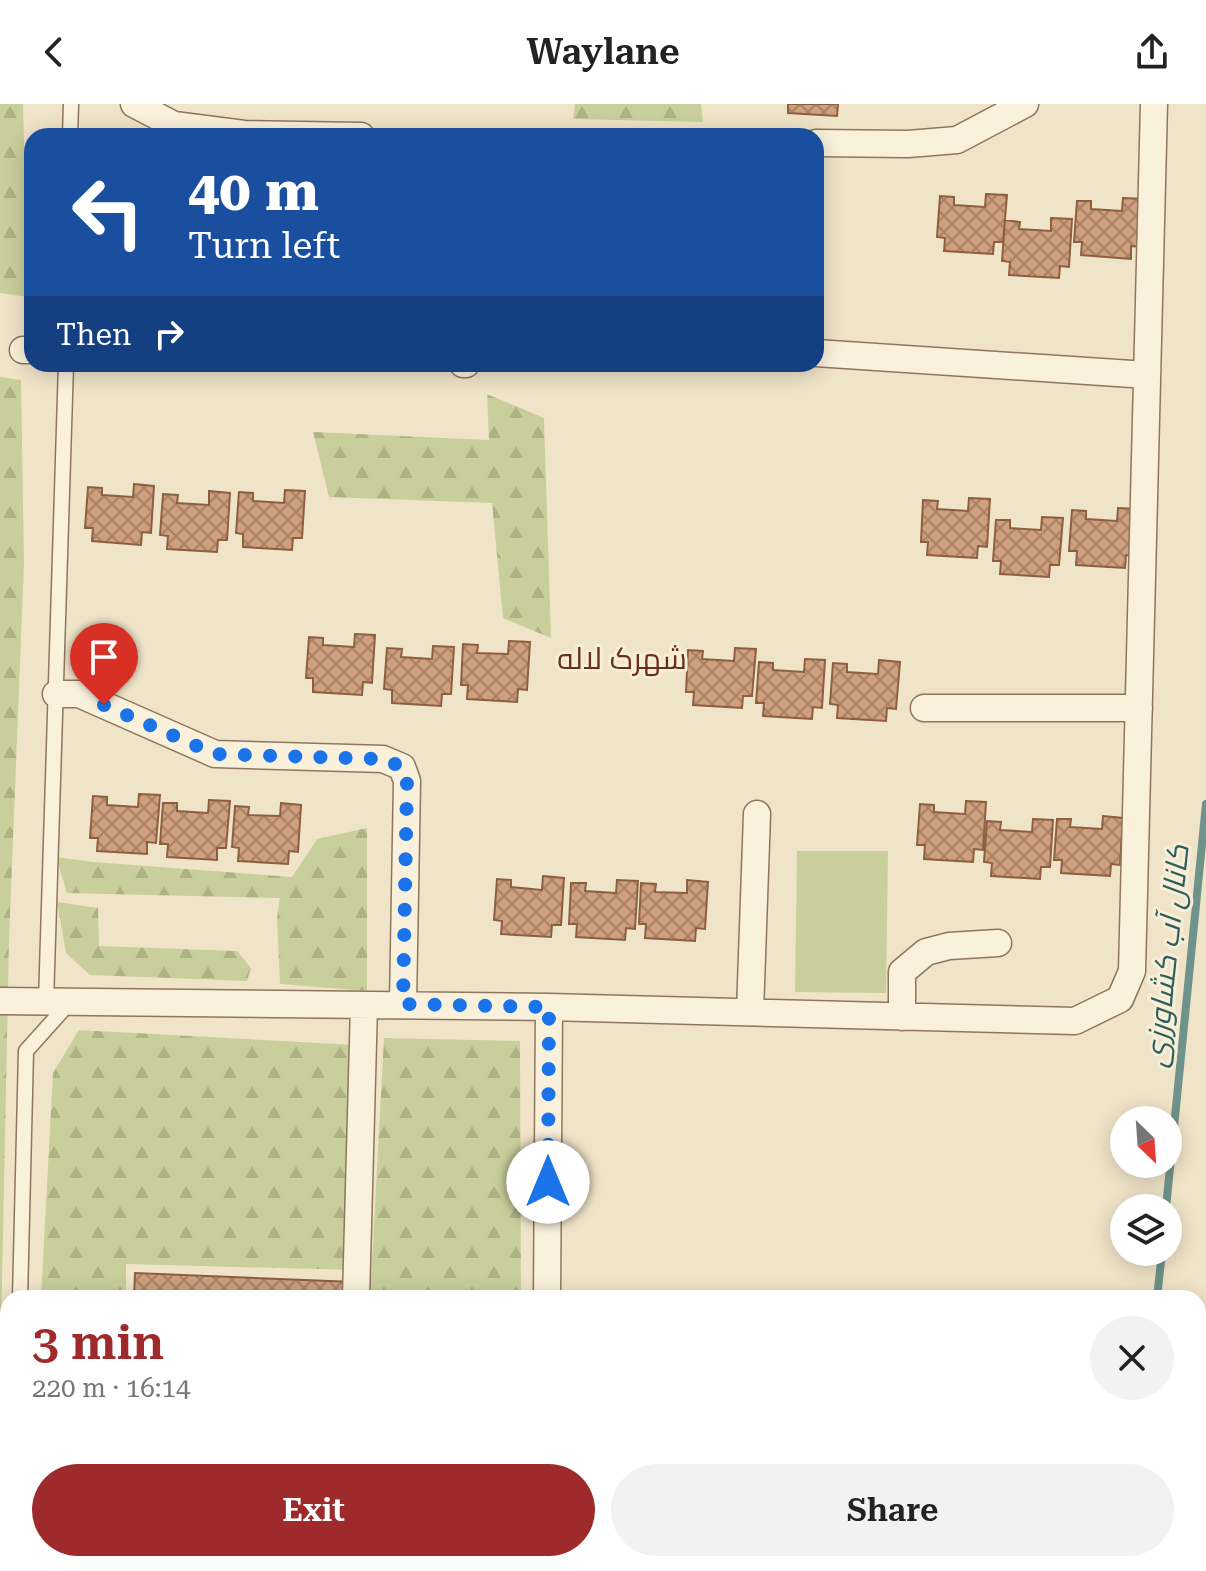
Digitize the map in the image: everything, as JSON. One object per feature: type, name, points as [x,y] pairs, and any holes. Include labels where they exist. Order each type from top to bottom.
[{"type":"street","points":[[134,104],[174,125],[197,128]]},
{"type":"street","points":[[824,143],[908,144],[957,140],[1025,104]]},
{"type":"street","points":[[0,1001],[403,1004],[1075,1021],[1120,999],[1132,971],[1154,104]]},
{"type":"street","points":[[824,354],[1147,375]]},
{"type":"street","points":[[56,694],[79,694],[215,754],[383,759],[402,767],[407,781],[403,1004]]},
{"type":"street","points":[[924,708],[1139,708]]},
{"type":"street","points":[[750,1012],[757,814]]},
{"type":"street","points":[[902,1017],[902,972],[926,952],[949,946],[998,943]]},
{"type":"street","points":[[356,1290],[364,1005]]},
{"type":"street","points":[[547,1290],[549,1007]]},
{"type":"lane","points":[[70,128],[71,104]]},
{"type":"lane","points":[[20,1290],[26,1051],[58,1002],[56,694],[66,372]]},
{"type":"green space","points":[[0,104],[23,104],[24,296],[0,293]]},
{"type":"green space","points":[[575,104],[701,104],[703,122],[573,119]]},
{"type":"green space","points":[[0,377],[21,380],[24,564],[9,940],[0,1290]]},
{"type":"green space","points":[[487,394],[544,418],[551,638],[503,618],[492,503],[329,497],[313,432],[489,440]]},
{"type":"green space","points":[[367,828],[367,991],[280,984],[277,917],[280,898],[67,893],[56,857],[292,877],[317,839]]},
{"type":"green space","points":[[797,851],[888,851],[886,993],[795,992]]},
{"type":"green space","points":[[57,902],[98,908],[99,946],[237,951],[251,968],[247,981],[90,975],[66,953]]},
{"type":"green space","points":[[79,1030],[356,1045],[356,1270],[126,1264],[126,1290],[41,1290],[53,1073]]},
{"type":"green space","points":[[384,1038],[520,1041],[521,1290],[370,1290]]},
{"type":"building","points":[[788,104],[838,104],[837,116],[788,113]]},
{"type":"building","points":[[986,194],[1007,195],[1003,242],[994,242],[993,254],[944,251],[945,238],[937,237],[940,196],[954,197],[954,205],[985,207]]},
{"type":"building","points":[[1123,198],[1144,199],[1140,247],[1131,246],[1131,259],[1081,255],[1082,242],[1074,242],[1077,201],[1091,201],[1091,209],[1122,211]]},
{"type":"building","points":[[1051,218],[1072,219],[1069,267],[1060,266],[1059,278],[1009,275],[1010,262],[1002,261],[1005,220],[1020,222],[1019,229],[1051,231]]},
{"type":"building","points":[[134,484],[154,486],[151,533],[142,532],[141,545],[92,541],[93,528],[85,528],[88,487],[102,488],[102,495],[133,497]]},
{"type":"building","points":[[285,490],[305,491],[302,538],[293,538],[292,550],[243,547],[243,534],[236,533],[239,492],[253,493],[253,501],[284,503]]},
{"type":"building","points":[[209,491],[230,493],[227,540],[218,540],[217,552],[167,549],[168,536],[160,535],[163,494],[178,495],[177,503],[209,505]]},
{"type":"building","points":[[969,498],[990,499],[987,547],[978,546],[977,558],[927,555],[928,542],[921,542],[923,500],[938,501],[937,509],[968,511]]},
{"type":"building","points":[[1118,508],[1138,509],[1135,556],[1126,555],[1125,568],[1076,565],[1077,551],[1069,551],[1072,510],[1086,511],[1086,519],[1117,521]]},
{"type":"building","points":[[1042,517],[1063,518],[1059,565],[1050,565],[1049,577],[1000,574],[1001,561],[993,561],[996,520],[1010,520],[1010,528],[1041,530]]},
{"type":"building","points":[[355,634],[375,635],[372,683],[363,682],[362,695],[313,692],[313,678],[306,678],[309,637],[323,638],[323,645],[354,647]]},
{"type":"building","points":[[509,641],[530,642],[527,690],[518,689],[517,702],[467,699],[468,685],[461,685],[463,644],[478,645],[477,653],[508,654]]},
{"type":"building","points":[[433,646],[454,647],[451,694],[442,694],[441,706],[392,703],[392,690],[384,689],[387,648],[402,649],[401,657],[432,659]]},
{"type":"building","points":[[735,648],[756,649],[752,696],[743,696],[742,708],[693,705],[694,692],[686,692],[688,650],[703,651],[702,659],[734,661]]},
{"type":"building","points":[[805,659],[825,660],[822,708],[813,707],[812,719],[763,716],[764,703],[756,703],[759,662],[773,663],[773,670],[804,672]]},
{"type":"building","points":[[879,660],[900,662],[896,709],[887,708],[886,721],[837,718],[838,705],[830,704],[833,663],[847,664],[847,672],[878,674]]},
{"type":"building","points":[[139,794],[160,795],[156,843],[147,842],[147,854],[97,851],[98,838],[90,838],[93,796],[107,797],[107,805],[138,807]]},
{"type":"building","points":[[209,800],[230,801],[226,848],[217,848],[217,860],[167,857],[168,844],[160,844],[163,803],[177,803],[177,811],[208,813]]},
{"type":"building","points":[[966,801],[986,802],[983,850],[974,849],[973,862],[924,859],[925,845],[917,845],[920,804],[934,805],[934,812],[965,814]]},
{"type":"building","points":[[281,803],[301,805],[298,852],[289,851],[288,864],[238,861],[239,848],[232,847],[235,806],[249,807],[248,815],[280,816]]},
{"type":"building","points":[[1103,816],[1123,818],[1120,865],[1111,864],[1110,876],[1061,873],[1062,860],[1054,860],[1057,819],[1071,819],[1070,827],[1102,829]]},
{"type":"building","points":[[1033,819],[1053,820],[1050,867],[1041,867],[1040,879],[991,876],[992,863],[984,862],[987,821],[1001,822],[1000,830],[1032,832]]},
{"type":"building","points":[[543,876],[564,878],[561,925],[552,925],[551,937],[501,934],[502,921],[494,920],[497,879],[511,880],[511,887],[542,890]]},
{"type":"building","points":[[617,880],[638,881],[635,929],[626,928],[625,940],[576,937],[577,924],[569,924],[571,883],[586,883],[585,891],[616,893]]},
{"type":"building","points":[[687,880],[708,882],[705,929],[696,928],[695,941],[645,938],[646,924],[639,924],[641,883],[656,884],[655,892],[687,893]]},
{"type":"building","points":[[135,1273],[354,1282],[354,1290],[134,1290]]},
{"type":"waterway","name":"کانال آب کشاورزی","points":[[1167,1194],[1206,804]]},
{"type":"waterway","name":"کانال آب کشاورزی","points":[[1158,1290],[1160,1266]]},
{"type":"district","name":"شهرک لاله","points":[[622,659]]},
{"type":"route","points":[[104,705],[215,754],[383,759],[402,767],[407,781],[403,1004],[549,1007],[548,1182]]}]
